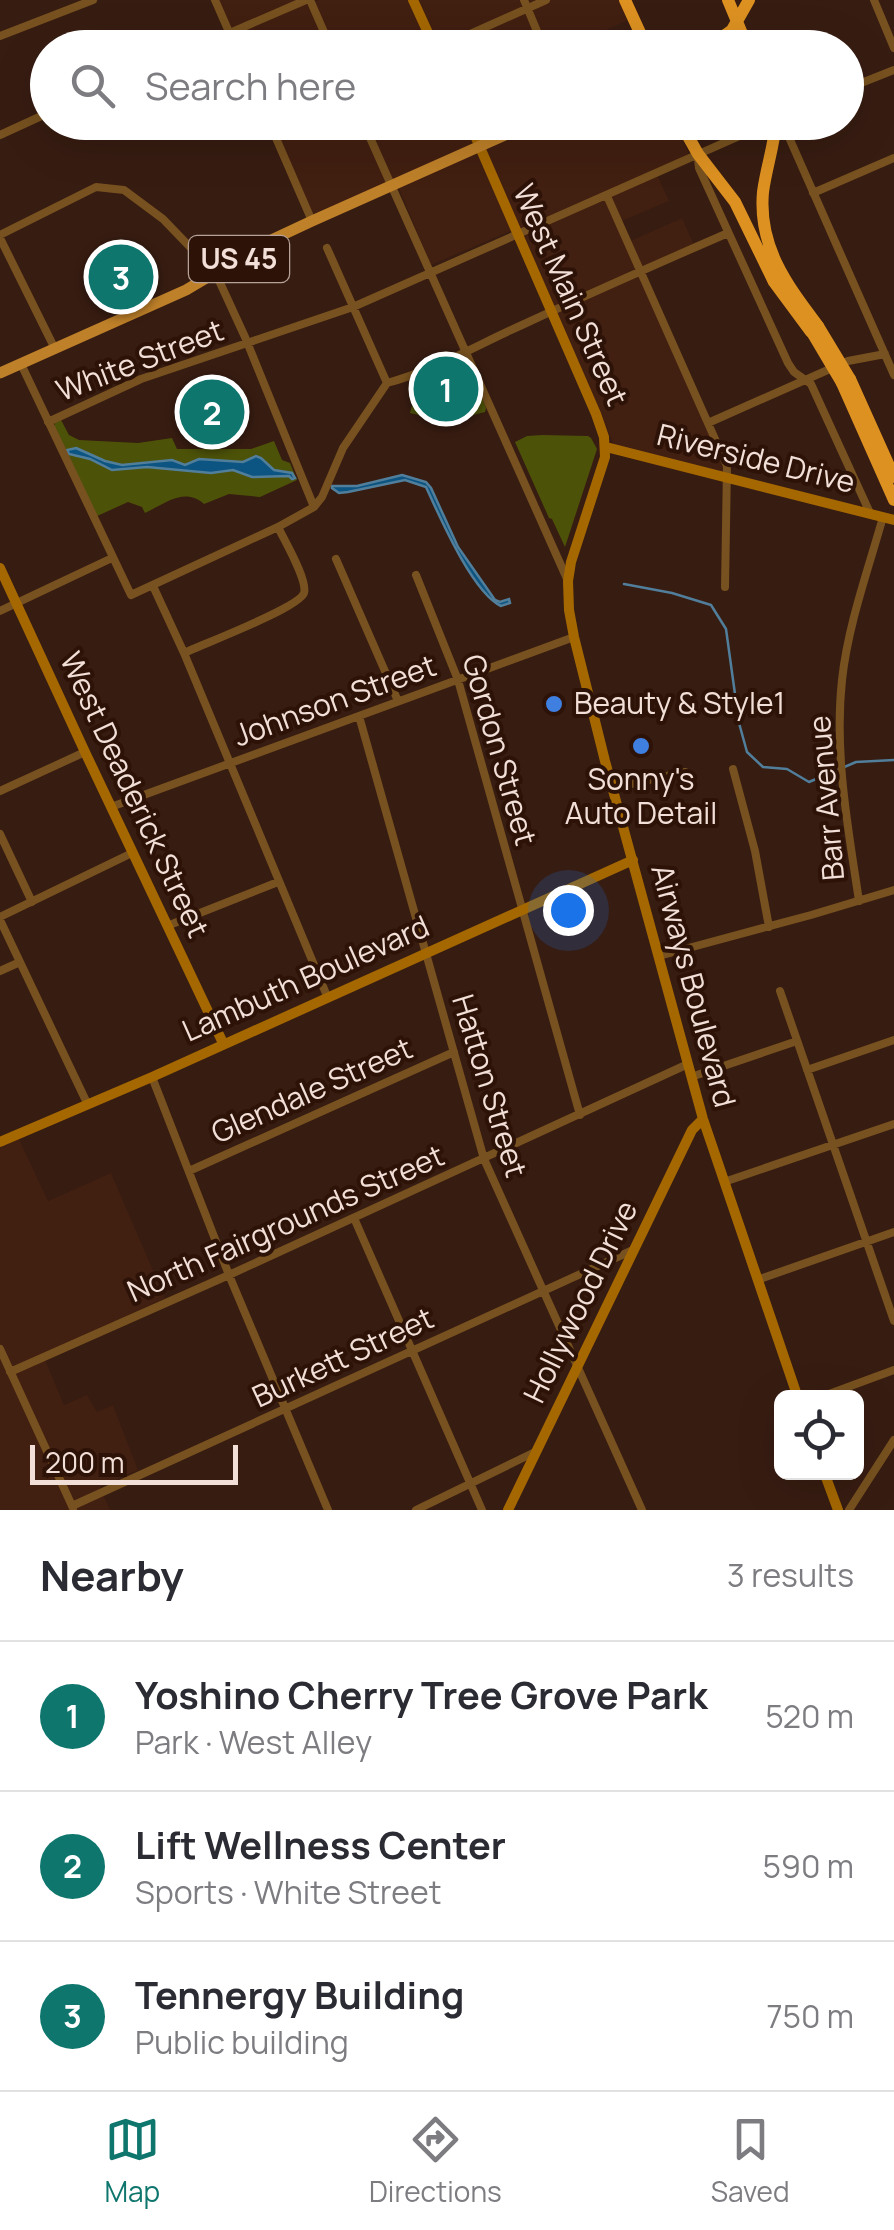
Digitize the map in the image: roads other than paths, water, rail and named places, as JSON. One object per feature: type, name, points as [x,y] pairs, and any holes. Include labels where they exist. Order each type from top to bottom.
[{"type":"highway","points":[[625,0],[639,30]]},
{"type":"highway","points":[[728,0],[741,30]]},
{"type":"highway","points":[[730,30],[749,0]]},
{"type":"highway","points":[[690,140],[735,202],[774,282],[815,329]]},
{"type":"highway","points":[[773,140],[763,193],[768,248],[846,381],[893,490]]},
{"type":"main road","name":"US 45","points":[[0,374],[186,290],[265,243],[494,140]]},
{"type":"street","points":[[0,36],[93,0]]},
{"type":"street","points":[[215,0],[229,30]]},
{"type":"street","points":[[237,30],[308,0],[322,30]]},
{"type":"street","points":[[413,0],[428,30]]},
{"type":"street","points":[[473,30],[525,4],[546,0]]},
{"type":"street","points":[[874,0],[894,48]]},
{"type":"street","points":[[525,4],[536,30]]},
{"type":"street","points":[[864,82],[894,70]]},
{"type":"street","points":[[0,135],[30,121]]},
{"type":"street","points":[[277,140],[312,221]]},
{"type":"street","points":[[371,140],[568,580]]},
{"type":"street","name":"West Main Street","points":[[476,140],[596,414],[606,447],[568,580]]},
{"type":"street","name":"White Street","points":[[48,422],[142,379],[353,307],[732,140]]},
{"type":"street","points":[[790,140],[894,375]]},
{"type":"street","points":[[698,154],[699,168],[788,363],[802,380],[811,384],[870,513]]},
{"type":"street","points":[[813,193],[894,158]]},
{"type":"street","points":[[56,349],[0,236],[96,187],[118,188],[163,219],[216,274],[314,507]]},
{"type":"street","points":[[607,196],[727,466],[725,586]]},
{"type":"street","points":[[20,364],[131,596],[314,507],[343,448],[388,384],[465,353],[728,232]]},
{"type":"street","points":[[328,248],[388,384]]},
{"type":"street","points":[[708,423],[848,361],[885,354]]},
{"type":"street","name":"Riverside Drive","points":[[606,447],[888,518]]},
{"type":"street","name":"Barr Avenue","points":[[858,900],[840,763],[842,676],[856,615],[888,518]]},
{"type":"street","points":[[184,652],[296,604],[301,598],[303,579],[278,527]]},
{"type":"street","points":[[0,611],[112,558]]},
{"type":"street","points":[[336,559],[398,701]]},
{"type":"street","name":"West Deaderick Street","points":[[0,568],[224,1044]]},
{"type":"street","name":"Gordon Street","points":[[416,574],[458,680],[580,1115]]},
{"type":"street","name":"Airways Boulevard","points":[[568,580],[574,637],[691,1077],[795,1390]]},
{"type":"street","points":[[153,586],[326,996]]},
{"type":"street","name":"Johnson Street","points":[[111,808],[574,637]]},
{"type":"street","name":"Hatton Street","points":[[359,716],[484,1159],[642,1510]]},
{"type":"street","points":[[0,791],[84,752]]},
{"type":"street","points":[[733,769],[770,927]]},
{"type":"street","points":[[613,788],[686,772]]},
{"type":"street","points":[[0,834],[32,902]]},
{"type":"street","points":[[87,1103],[0,918],[132,853]]},
{"type":"street","name":"Lambuth Boulevard","points":[[0,1142],[633,860]]},
{"type":"street","points":[[167,926],[278,882]]},
{"type":"street","points":[[659,956],[894,890]]},
{"type":"street","points":[[0,970],[20,962]]},
{"type":"street","points":[[780,991],[894,1321]]},
{"type":"street","points":[[691,1077],[798,1040]]},
{"type":"street","points":[[808,1070],[894,1040]]},
{"type":"street","name":"Glendale Street","points":[[189,1171],[454,1052]]},
{"type":"street","name":"North Fairgrounds Street","points":[[10,1372],[688,1064]]},
{"type":"street","points":[[152,1077],[229,1275],[328,1510]]},
{"type":"street","name":"Hollywood Drive","points":[[508,1510],[692,1130],[703,1119]]},
{"type":"street","points":[[724,1182],[894,1124]]},
{"type":"street","points":[[354,1218],[482,1510]]},
{"type":"street","points":[[757,1280],[894,1232]]},
{"type":"street","name":"Burkett Street","points":[[73,1508],[633,1250]]},
{"type":"street","points":[[0,1349],[73,1508]]},
{"type":"street","points":[[840,1390],[894,1370]]},
{"type":"street","points":[[849,1510],[894,1440]]},
{"type":"street","points":[[416,1510],[535,1452]]},
{"type":"street","points":[[827,1480],[838,1510]]},
{"type":"water","points":[[76,448],[122,465],[172,460],[185,465],[199,459],[243,462],[256,456],[274,470],[292,473],[295,478],[252,477],[233,470],[112,470],[67,450]]},
{"type":"water","points":[[402,475],[426,482],[458,547],[495,600],[509,599],[510,603],[501,606],[479,586],[458,553],[426,487],[405,480],[339,493],[332,488]]},
{"type":"waterway","points":[[624,584],[711,605],[726,629],[739,723],[747,752],[763,767],[787,769],[809,782],[856,762],[894,760]]},
{"type":"place","name":"Tennergy Building","points":[[121,277]]},
{"type":"place","name":"Yoshino Cherry Tree Grove Park","points":[[446,389]]},
{"type":"place","name":"Lift Wellness Center","points":[[212,412]]},
{"type":"place","name":"Beauty & Style1","points":[[554,704]]},
{"type":"place","name":"Sonny's Auto Detail","points":[[641,746]]}]
